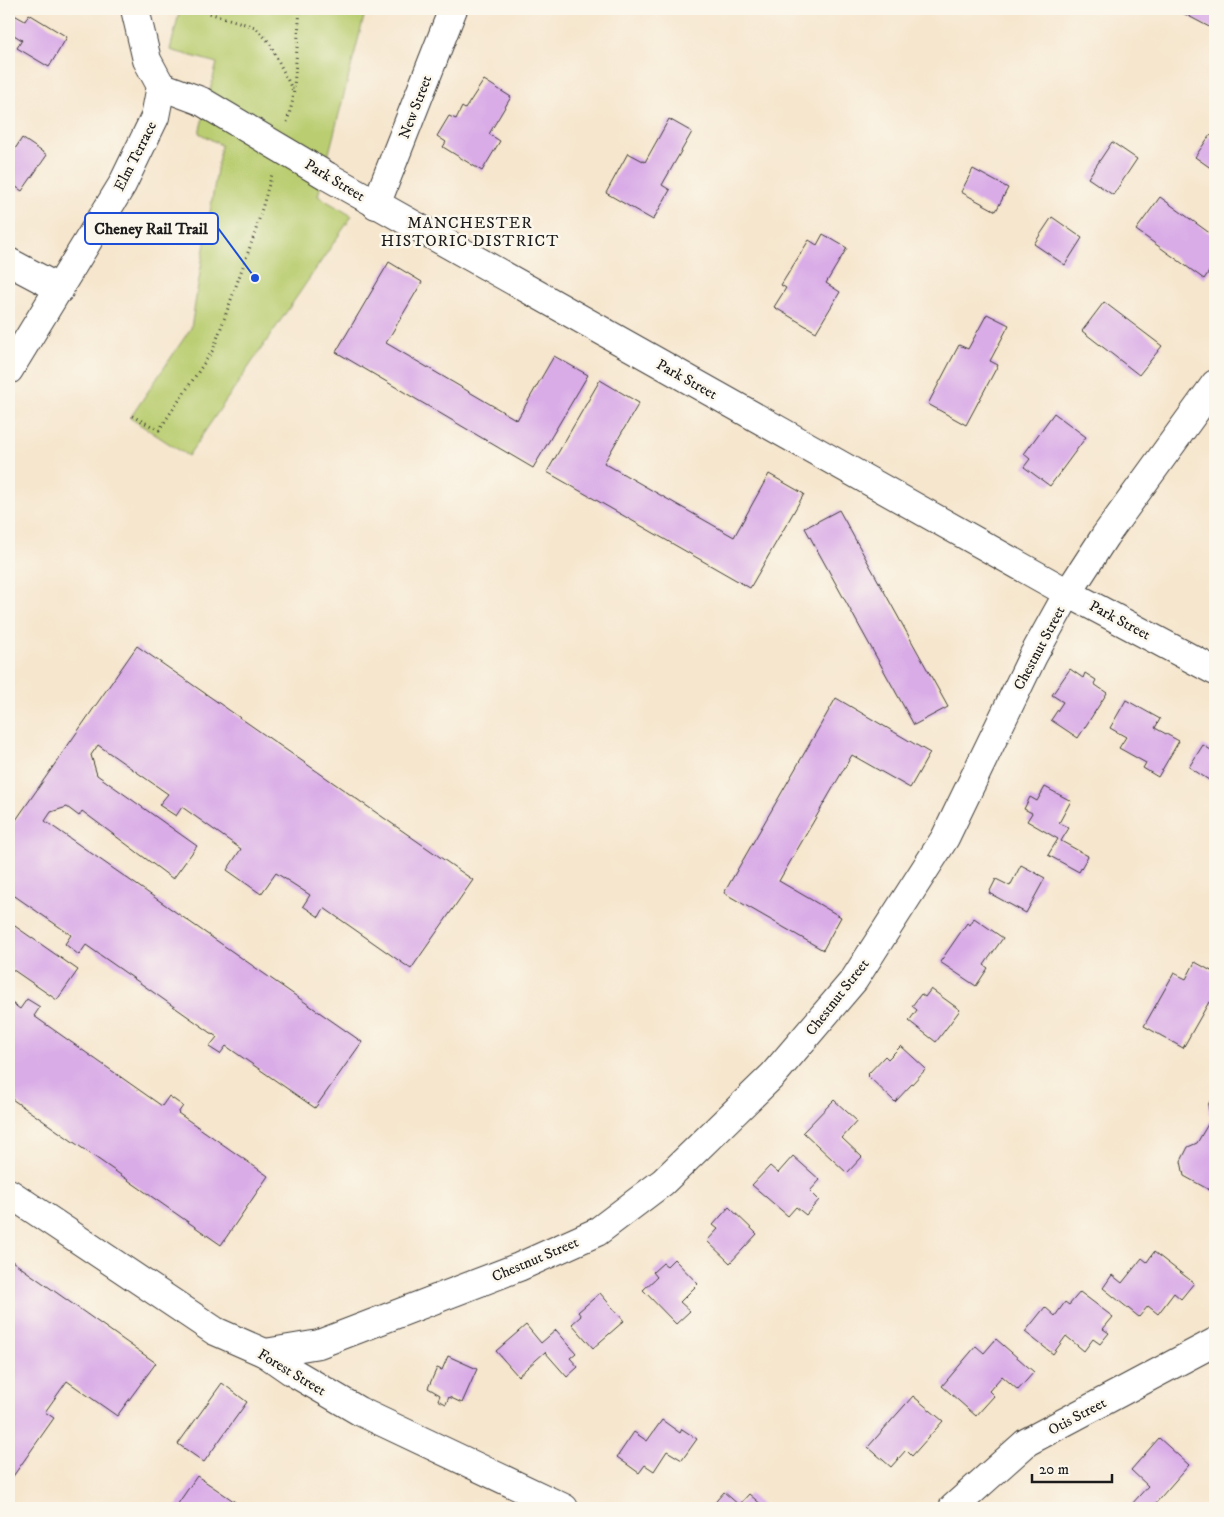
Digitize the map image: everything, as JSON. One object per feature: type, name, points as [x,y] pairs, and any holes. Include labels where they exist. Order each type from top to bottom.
[{"type":"street","points":[[134,9],[147,60],[161,86]]},
{"type":"street","name":"New Street","points":[[376,205],[453,9]]},
{"type":"street","name":"Park Street","points":[[161,86],[201,101],[376,205],[1068,592],[1215,671]]},
{"type":"street","name":"Elm Terrace","points":[[9,370],[122,185],[155,117],[161,86]]},
{"type":"street","points":[[9,262],[60,289]]},
{"type":"street","name":"Chestnut Street","points":[[265,1353],[319,1344],[527,1263],[597,1232],[664,1182],[773,1075],[854,980],[945,838],[1033,656],[1068,592],[1105,536],[1215,384]]},
{"type":"street","name":"Forest Street","points":[[9,1193],[215,1331],[265,1353],[291,1372],[358,1412],[564,1508]]},
{"type":"street","name":"Otis Street","points":[[953,1508],[1027,1442],[1215,1342]]},
{"type":"path","points":[[210,9],[209,12],[255,27],[269,42],[294,94]]},
{"type":"path","points":[[285,128],[294,94],[300,9]]},
{"type":"path","points":[[132,416],[159,430],[213,350],[255,234],[274,167]]},
{"type":"green space","points":[[180,9],[366,9],[318,196],[352,216],[188,456],[130,418],[191,328],[221,145],[199,133],[217,63],[170,50]]},
{"type":"building","points":[[1180,9],[1215,9],[1215,30],[1179,11]]},
{"type":"building","points":[[9,12],[25,21],[29,14],[67,37],[49,67],[17,48],[22,40],[9,32]]},
{"type":"building","points":[[484,80],[511,97],[489,134],[500,141],[482,171],[443,147],[446,142],[437,136],[449,116],[456,119],[462,107],[465,109]]},
{"type":"building","points":[[669,119],[692,132],[662,185],[670,190],[653,220],[606,193],[628,153],[645,162]]},
{"type":"building","points":[[1210,135],[1215,139],[1215,171],[1195,157]]},
{"type":"building","points":[[22,138],[47,155],[22,191],[9,182],[9,145],[15,149]]},
{"type":"building","points":[[1112,142],[1137,159],[1113,195],[1088,178]]},
{"type":"building","points":[[973,169],[1008,188],[996,211],[961,192]]},
{"type":"building","points":[[1160,197],[1215,237],[1215,263],[1204,279],[1136,230]]},
{"type":"building","points":[[1052,217],[1082,238],[1065,265],[1034,244]]},
{"type":"building","points":[[823,234],[847,248],[826,283],[840,292],[816,332],[774,307],[786,288],[781,285],[809,240],[817,245]]},
{"type":"building","points":[[389,262],[422,282],[386,343],[517,420],[554,356],[588,375],[533,468],[336,352]]},
{"type":"building","points":[[1104,302],[1162,346],[1139,375],[1082,331]]},
{"type":"building","points":[[987,314],[1009,325],[990,361],[998,365],[966,425],[928,404],[959,345],[968,349]]},
{"type":"building","points":[[600,380],[639,403],[604,463],[734,537],[769,474],[804,494],[750,588],[547,472]]},
{"type":"building","points":[[1054,413],[1086,437],[1050,486],[1024,467],[1030,459],[1024,454]]},
{"type":"building","points":[[839,510],[948,707],[914,725],[805,528]]},
{"type":"building","points":[[137,646],[473,880],[411,969],[324,908],[319,917],[303,906],[310,895],[276,873],[261,894],[227,870],[241,849],[182,807],[176,816],[159,805],[168,794],[98,745],[91,755],[97,775],[197,846],[173,879],[82,811],[79,816],[67,807],[51,812],[45,821],[362,1042],[315,1108],[226,1046],[220,1054],[209,1047],[217,1037],[86,945],[79,955],[65,944],[71,935],[9,892],[9,830]]},
{"type":"building","points":[[1070,669],[1083,678],[1085,673],[1096,680],[1094,684],[1107,693],[1078,738],[1051,720],[1063,702],[1052,695]]},
{"type":"building","points":[[836,698],[930,753],[910,788],[852,755],[779,881],[841,917],[823,950],[724,893]]},
{"type":"building","points":[[1126,700],[1160,719],[1155,728],[1179,741],[1158,777],[1143,768],[1146,763],[1119,748],[1126,737],[1110,728]]},
{"type":"building","points":[[1203,745],[1214,752],[1215,750],[1215,784],[1189,767]]},
{"type":"building","points":[[1045,787],[1071,801],[1059,823],[1069,828],[1061,841],[1088,856],[1079,872],[1048,855],[1058,839],[1027,821],[1032,813],[1024,809],[1030,797],[1037,801]]},
{"type":"building","points":[[1021,865],[1045,878],[1026,913],[989,893],[996,879],[1010,886]]},
{"type":"building","points":[[974,918],[1003,938],[984,965],[988,968],[976,986],[940,962],[967,923],[970,925]]},
{"type":"building","points":[[9,922],[78,970],[57,1000],[9,967]]},
{"type":"building","points":[[1195,962],[1215,973],[1215,1006],[1209,1002],[1183,1048],[1144,1026],[1174,973],[1186,979]]},
{"type":"building","points":[[931,989],[960,1010],[936,1042],[909,1021],[917,1010],[912,1006],[921,994],[925,997]]},
{"type":"building","points":[[27,999],[40,1007],[34,1016],[162,1106],[169,1096],[183,1106],[178,1113],[268,1176],[221,1245],[9,1097],[9,1001],[20,1009]]},
{"type":"building","points":[[901,1046],[926,1069],[895,1102],[867,1075],[885,1056],[888,1059]]},
{"type":"building","points":[[1215,1092],[1215,1193],[1184,1176],[1181,1161],[1188,1147],[1197,1143],[1211,1119],[1208,1105]]},
{"type":"building","points":[[834,1100],[857,1121],[842,1138],[862,1157],[847,1173],[803,1132]]},
{"type":"building","points":[[793,1156],[820,1180],[810,1191],[819,1200],[806,1215],[796,1207],[788,1216],[752,1185],[770,1166],[778,1173]]},
{"type":"building","points":[[729,1207],[757,1234],[730,1263],[707,1241],[718,1229],[713,1225]]},
{"type":"building","points":[[1154,1252],[1194,1283],[1181,1299],[1174,1293],[1158,1314],[1148,1306],[1139,1317],[1103,1288],[1112,1275],[1122,1283],[1142,1258],[1147,1262]]},
{"type":"building","points":[[9,1259],[156,1363],[117,1416],[67,1381],[45,1412],[54,1418],[9,1482]]},
{"type":"building","points":[[674,1259],[698,1284],[680,1302],[690,1311],[676,1324],[643,1290],[657,1277],[653,1272],[663,1263],[667,1266]]},
{"type":"building","points":[[1080,1292],[1113,1317],[1103,1329],[1109,1333],[1100,1344],[1093,1339],[1084,1351],[1066,1336],[1053,1354],[1025,1332],[1045,1307],[1055,1316],[1065,1302],[1069,1305]]},
{"type":"building","points":[[600,1293],[624,1321],[593,1348],[572,1324],[581,1316],[578,1312]]},
{"type":"building","points":[[526,1325],[541,1343],[556,1330],[576,1353],[570,1358],[578,1367],[567,1377],[545,1352],[518,1376],[496,1351]]},
{"type":"building","points":[[996,1339],[1034,1372],[1018,1390],[1002,1376],[989,1391],[994,1396],[976,1416],[942,1386],[976,1346],[984,1353]]},
{"type":"building","points":[[448,1356],[477,1369],[462,1403],[449,1397],[446,1404],[438,1400],[440,1395],[428,1388],[437,1368],[442,1370]]},
{"type":"building","points":[[222,1383],[247,1402],[204,1462],[178,1444]]},
{"type":"building","points":[[913,1396],[943,1421],[912,1456],[906,1450],[891,1467],[868,1447]]},
{"type":"building","points":[[662,1420],[680,1433],[682,1429],[697,1439],[682,1460],[667,1451],[654,1471],[645,1465],[639,1473],[617,1457],[634,1432],[647,1441]]},
{"type":"building","points":[[1159,1438],[1189,1465],[1154,1505],[1157,1508],[1135,1508],[1131,1505],[1148,1486],[1131,1470]]},
{"type":"building","points":[[197,1476],[244,1508],[175,1508]]},
{"type":"building","points":[[724,1492],[739,1505],[749,1494],[763,1506],[761,1508],[710,1508]]},
{"type":"place","name":"Cheney Rail Trail","points":[[255,278]]},
{"type":"district","name":"MANCHESTER HISTORIC DISTRICT","points":[[470,231]]}]
